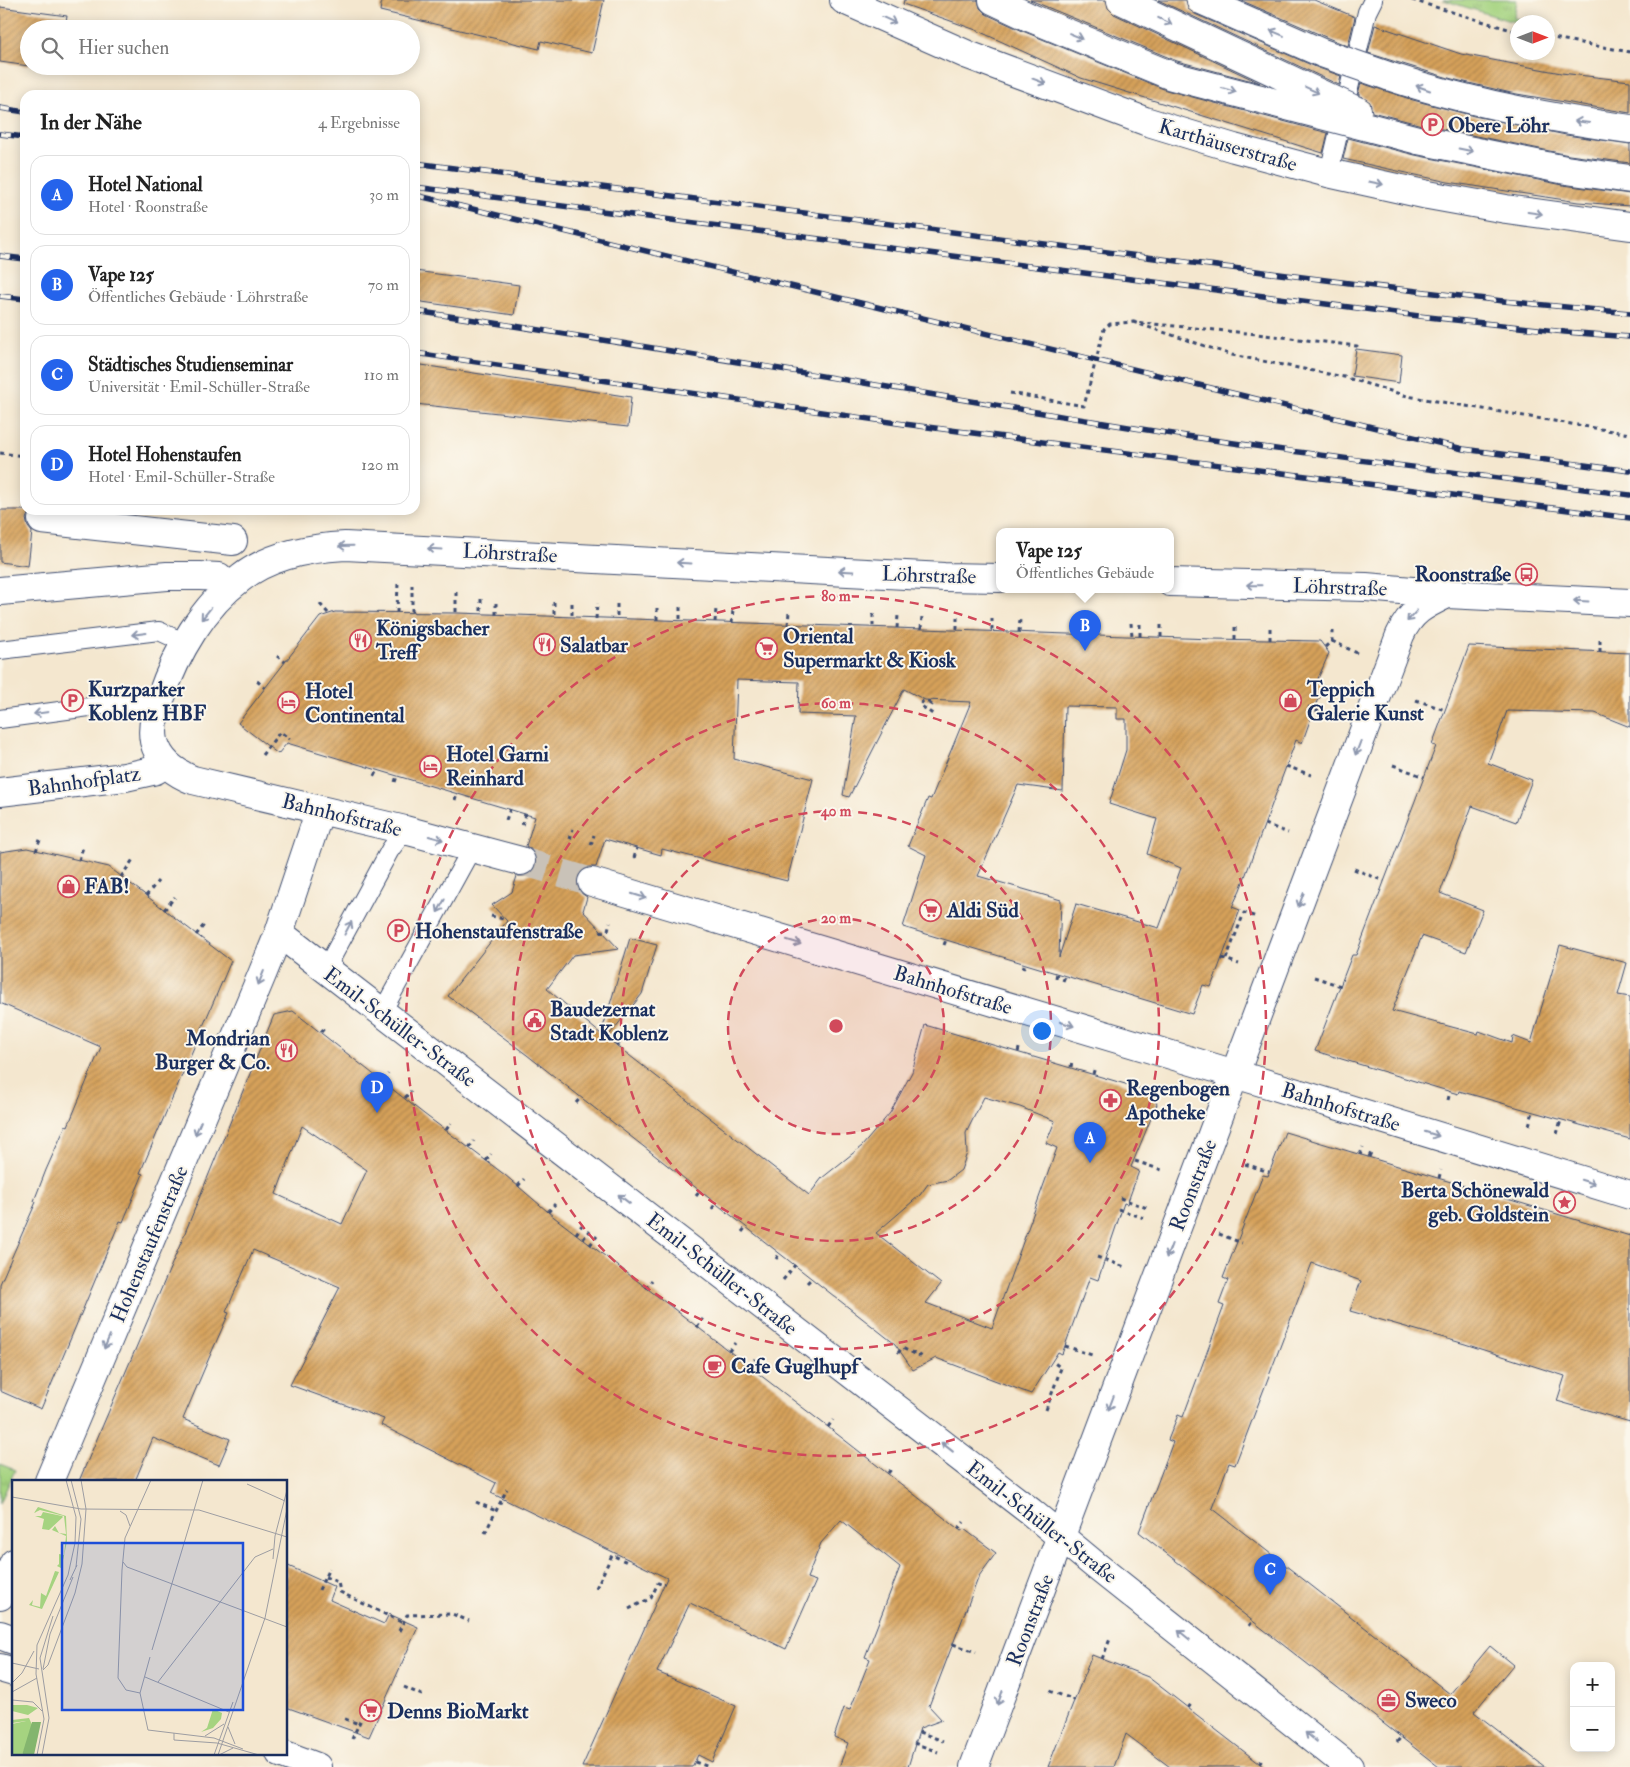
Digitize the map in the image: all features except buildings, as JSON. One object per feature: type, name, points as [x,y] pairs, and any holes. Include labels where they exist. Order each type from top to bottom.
[{"type":"main road","name":"Karthäuserstraße","points":[[844,0],[968,54],[1145,121],[1234,148],[1328,173],[1428,195],[1506,209],[1630,226]]},
{"type":"main road","points":[[994,0],[1030,18],[1172,76],[1418,140],[1566,170],[1630,179]]},
{"type":"main road","points":[[1120,0],[1418,140]]},
{"type":"main road","points":[[1201,0],[1322,53],[1433,91],[1561,120],[1630,129]]},
{"type":"main road","points":[[42,520],[233,541]]},
{"type":"main road","points":[[165,533],[166,576]]},
{"type":"main road","name":"Löhrstraße","points":[[165,763],[155,742],[153,732],[165,686],[184,643],[214,603],[241,578],[266,563],[293,553],[318,548],[345,546],[394,547],[944,577],[996,578]]},
{"type":"main road","points":[[0,591],[166,576],[219,577]]},
{"type":"main road","name":"Löhrstraße","points":[[1174,582],[1366,587],[1447,594],[1630,603]]},
{"type":"main road","name":"Roonstraße","points":[[974,1767],[1400,634],[1416,611],[1447,594]]},
{"type":"main road","name":"Bahnhofstraße","points":[[165,763],[181,775],[193,780],[405,830],[521,861]]},
{"type":"main road","name":"Bahnhofplatz","points":[[0,792],[125,777],[156,770],[165,763]]},
{"type":"main road","name":"Hohenstaufenstraße","points":[[48,1480],[279,933],[320,810]]},
{"type":"main road","name":"Bahnhofstraße","points":[[592,882],[1630,1194]]},
{"type":"main road","name":"Emil-Schüller-Straße","points":[[279,933],[1016,1500],[1350,1767]]},
{"type":"main road","points":[[0,1596],[12,1568]]},
{"type":"main road","points":[[0,1635],[12,1639]]},
{"type":"main road","points":[[283,1754],[317,1767]]},
{"type":"lane","points":[[1328,173],[1368,4]]},
{"type":"lane","points":[[0,650],[159,631],[184,643]]},
{"type":"lane","points":[[0,719],[141,700],[158,707]]},
{"type":"lane","points":[[328,972],[330,961],[390,850],[405,830]]},
{"type":"lane","points":[[382,1012],[472,848]]},
{"type":"path","points":[[1412,0],[1510,30]]},
{"type":"path","points":[[1555,38],[1630,52]]},
{"type":"path","points":[[1133,322],[1232,355],[1344,377],[1407,396],[1630,434]]},
{"type":"path","points":[[1010,393],[1084,406],[1104,329],[1110,324],[1133,322],[1257,334],[1357,346],[1359,349]]},
{"type":"path","points":[[0,453],[20,455]]},
{"type":"path","points":[[397,612],[398,582]]},
{"type":"path","points":[[412,585],[412,612]]},
{"type":"path","points":[[456,592],[456,613]]},
{"type":"path","points":[[481,599],[481,614]]},
{"type":"path","points":[[496,600],[496,615]]},
{"type":"path","points":[[554,602],[554,617]]},
{"type":"path","points":[[572,603],[572,618]]},
{"type":"path","points":[[320,604],[329,614]]},
{"type":"path","points":[[596,619],[597,604]]},
{"type":"path","points":[[617,604],[617,619]]},
{"type":"path","points":[[657,606],[657,620]]},
{"type":"path","points":[[680,606],[680,621]]},
{"type":"path","points":[[715,622],[716,608]]},
{"type":"path","points":[[732,623],[733,608]]},
{"type":"path","points":[[788,625],[789,611]]},
{"type":"path","points":[[873,614],[873,628]]},
{"type":"path","points":[[897,628],[898,615]]},
{"type":"path","points":[[921,629],[922,616]]},
{"type":"path","points":[[957,617],[957,630]]},
{"type":"path","points":[[992,618],[992,631]]},
{"type":"path","points":[[1019,632],[1020,619]]},
{"type":"path","points":[[1081,622],[1081,634]]},
{"type":"path","points":[[1131,623],[1132,636]]},
{"type":"path","points":[[1140,624],[1140,636]]},
{"type":"path","points":[[1161,624],[1161,637]]},
{"type":"path","points":[[1235,627],[1235,640]]},
{"type":"path","points":[[1270,628],[1270,640]]},
{"type":"path","points":[[1325,647],[1332,641],[1332,631]]},
{"type":"path","points":[[1600,640],[1600,652]]},
{"type":"path","points":[[1332,641],[1357,653]]},
{"type":"path","points":[[277,656],[285,662]]},
{"type":"path","points":[[257,681],[265,688]]},
{"type":"path","points":[[929,700],[929,703],[929,704],[932,705],[931,701],[928,701],[924,701],[920,705],[934,715]]},
{"type":"path","points":[[1416,700],[1445,710]]},
{"type":"path","points":[[1308,707],[1333,717]]},
{"type":"path","points":[[262,756],[280,732],[290,739]]},
{"type":"path","points":[[1392,765],[1424,777]]},
{"type":"path","points":[[1286,766],[1311,775]]},
{"type":"path","points":[[374,776],[377,770]]},
{"type":"path","points":[[394,782],[397,776]]},
{"type":"path","points":[[455,800],[457,793]]},
{"type":"path","points":[[506,820],[510,810]]},
{"type":"path","points":[[522,825],[525,814]]},
{"type":"path","points":[[1264,824],[1288,833]]},
{"type":"path","points":[[570,839],[573,829]]},
{"type":"path","points":[[591,846],[594,835]]},
{"type":"path","points":[[36,851],[41,837]]},
{"type":"path","points":[[79,860],[83,847]]},
{"type":"path","points":[[634,858],[638,848]]},
{"type":"path","points":[[121,877],[134,858]]},
{"type":"path","points":[[1354,869],[1384,881]]},
{"type":"path","points":[[146,896],[158,881]]},
{"type":"path","points":[[164,910],[175,897]]},
{"type":"path","points":[[1239,964],[1224,958],[1244,913],[1257,917]]},
{"type":"path","points":[[491,916],[504,919]]},
{"type":"path","points":[[600,932],[608,930],[610,922]]},
{"type":"path","points":[[196,935],[204,925]]},
{"type":"path","points":[[944,945],[946,940]]},
{"type":"path","points":[[1023,969],[1025,964]]},
{"type":"path","points":[[1056,978],[1057,973]]},
{"type":"path","points":[[1064,981],[1065,976]]},
{"type":"path","points":[[1314,977],[1340,986]]},
{"type":"path","points":[[321,1032],[326,1026]]},
{"type":"path","points":[[617,1046],[628,1032]]},
{"type":"path","points":[[1018,1052],[1020,1045]]},
{"type":"path","points":[[1071,1068],[1072,1061]]},
{"type":"path","points":[[1093,1074],[1095,1068]]},
{"type":"path","points":[[382,1081],[388,1074]]},
{"type":"path","points":[[1153,1097],[1167,1089]]},
{"type":"path","points":[[405,1098],[411,1091]]},
{"type":"path","points":[[1448,1100],[1450,1092]]},
{"type":"path","points":[[576,1103],[581,1097]]},
{"type":"path","points":[[1529,1125],[1533,1112]]},
{"type":"path","points":[[1556,1134],[1561,1120]]},
{"type":"path","points":[[446,1130],[451,1123]]},
{"type":"path","points":[[469,1148],[474,1141]]},
{"type":"path","points":[[1360,1155],[1363,1147]]},
{"type":"path","points":[[1369,1158],[1372,1150]]},
{"type":"path","points":[[486,1161],[492,1154]]},
{"type":"path","points":[[1135,1160],[1162,1170]]},
{"type":"path","points":[[1245,1164],[1269,1172]]},
{"type":"path","points":[[1439,1178],[1441,1170]]},
{"type":"path","points":[[518,1186],[524,1179]]},
{"type":"path","points":[[696,1196],[700,1191]]},
{"type":"path","points":[[1120,1198],[1147,1208]]},
{"type":"path","points":[[712,1209],[716,1203]]},
{"type":"path","points":[[548,1212],[556,1204]]},
{"type":"path","points":[[1118,1209],[1144,1218]]},
{"type":"path","points":[[576,1234],[582,1225]]},
{"type":"path","points":[[742,1232],[746,1227]]},
{"type":"path","points":[[583,1239],[590,1231]]},
{"type":"path","points":[[1219,1234],[1242,1243]]},
{"type":"path","points":[[590,1245],[597,1236]]},
{"type":"path","points":[[776,1259],[780,1253]]},
{"type":"path","points":[[1097,1257],[1125,1266]]},
{"type":"path","points":[[807,1283],[812,1278]]},
{"type":"path","points":[[646,1288],[652,1280]]},
{"type":"path","points":[[697,1327],[703,1319]]},
{"type":"path","points":[[729,1351],[735,1344]]},
{"type":"path","points":[[1065,1346],[1092,1355]]},
{"type":"path","points":[[898,1354],[902,1348],[920,1356],[922,1353]]},
{"type":"path","points":[[749,1366],[755,1359]]},
{"type":"path","points":[[1046,1410],[1061,1368],[1052,1362]]},
{"type":"path","points":[[828,1427],[833,1420]]},
{"type":"path","points":[[888,1473],[893,1467]]},
{"type":"path","points":[[486,1533],[507,1489]]},
{"type":"path","points":[[476,1502],[496,1511]]},
{"type":"path","points":[[958,1529],[964,1522]]},
{"type":"path","points":[[596,1588],[612,1555],[627,1562],[628,1559]]},
{"type":"path","points":[[318,1590],[329,1568]]},
{"type":"path","points":[[325,1577],[338,1582],[340,1592],[403,1623]]},
{"type":"path","points":[[629,1609],[651,1598],[658,1583],[664,1585]]},
{"type":"path","points":[[399,1631],[407,1615],[452,1614],[469,1621]]},
{"type":"path","points":[[1249,1626],[1252,1622]]},
{"type":"path","points":[[1102,1659],[1110,1639]]},
{"type":"path","points":[[953,1644],[976,1652]]},
{"type":"path","points":[[404,1687],[424,1696]]},
{"type":"path","points":[[1050,1691],[1075,1700]]},
{"type":"path","points":[[1188,1708],[1192,1703]]},
{"type":"path","points":[[352,1739],[362,1717]]},
{"type":"path","points":[[345,1719],[359,1724]]},
{"type":"path","points":[[919,1732],[943,1741]]},
{"type":"path","points":[[1397,1742],[1401,1737]]},
{"type":"path","points":[[914,1743],[938,1752]]},
{"type":"path","points":[[1259,1764],[1263,1758]]},
{"type":"path","points":[[695,1762],[708,1767]]},
{"type":"green space","points":[[1443,0],[1517,0],[1514,15],[1510,15],[1510,21]]},
{"type":"green space","points":[[0,1464],[15,1470],[0,1503]]},
{"type":"tunnel","points":[[521,861],[592,882]]},
{"type":"railway","points":[[0,108],[20,111]]},
{"type":"railway","points":[[0,134],[20,136]]},
{"type":"railway","points":[[420,164],[1357,284],[1630,313]]},
{"type":"railway","points":[[420,188],[1419,316],[1630,337]]},
{"type":"railway","points":[[420,196],[1463,449],[1630,471]]},
{"type":"railway","points":[[0,256],[20,258]]},
{"type":"railway","points":[[0,296],[20,298]]},
{"type":"railway","points":[[420,312],[1159,432],[1630,495]]},
{"type":"railway","points":[[420,354],[904,424],[1630,518]]},
{"type":"place","name":"Obere Löhr","points":[[1432,125]]},
{"type":"place","name":"Roonstraße","points":[[1527,574]]},
{"type":"place","name":"Königsbacher Treff","points":[[360,640]]},
{"type":"place","name":"Salatbar","points":[[544,645]]},
{"type":"place","name":"Oriental Supermarkt & Kiosk","points":[[767,648]]},
{"type":"place","name":"Vape 125","points":[[1085,651]]},
{"type":"place","name":"Kurzparker Koblenz HBF","points":[[72,701]]},
{"type":"place","name":"Teppich Galerie Kunst","points":[[1291,701]]},
{"type":"place","name":"Hotel Continental","points":[[289,703]]},
{"type":"place","name":"Hotel Garni Reinhard","points":[[430,766]]},
{"type":"place","name":"FAB!","points":[[68,886]]},
{"type":"place","name":"Aldi Süd","points":[[931,910]]},
{"type":"place","name":"Hohenstaufenstraße","points":[[399,931]]},
{"type":"place","name":"Baudezernat Stadt Koblenz","points":[[534,1021]]},
{"type":"place","name":"Mondrian Burger & Co.","points":[[286,1050]]},
{"type":"place","name":"Regenbogen Apotheke","points":[[1110,1100]]},
{"type":"place","name":"Hotel Hohenstaufen","points":[[377,1113]]},
{"type":"place","name":"Hotel National","points":[[1090,1163]]},
{"type":"place","name":"Berta Schönewald geb. Goldstein","points":[[1565,1202]]},
{"type":"place","name":"Cafe Guglhupf","points":[[715,1366]]},
{"type":"place","name":"Städtisches Studienseminar","points":[[1270,1595]]},
{"type":"place","name":"Sweco","points":[[1389,1700]]},
{"type":"place","name":"Denns BioMarkt","points":[[371,1711]]}]
